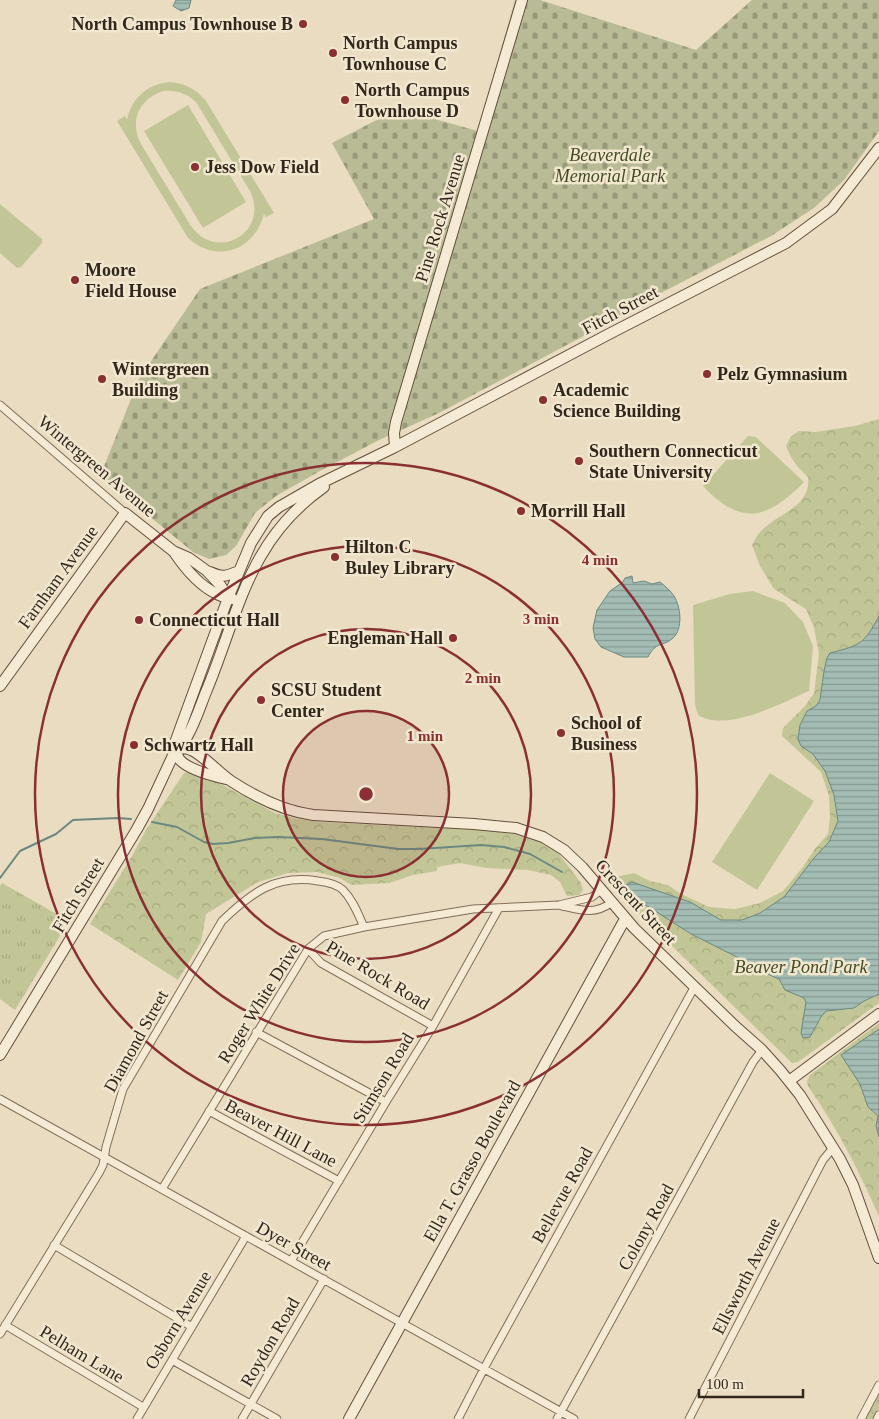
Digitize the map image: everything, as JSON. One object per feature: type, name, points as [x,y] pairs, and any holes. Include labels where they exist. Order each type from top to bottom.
[{"type":"main road","name":"Pine Rock Avenue","points":[[395,447],[394,433],[396,422],[522,0]]},
{"type":"main road","name":"Fitch Street","points":[[176,749],[176,740],[185,713],[239,570],[251,543],[268,516],[278,507],[318,484],[395,447],[600,338],[786,243],[832,209],[879,148]]},
{"type":"main road","name":"Fitch Street","points":[[0,1055],[137,829],[176,749],[185,741],[210,682],[255,564],[277,531],[316,492],[351,468]]},
{"type":"main road","name":"Wintergreen Avenue","points":[[124,513],[173,551],[190,558],[207,571],[222,586],[228,598]]},
{"type":"main road","name":"Farnham Avenue","points":[[0,686],[124,513]]},
{"type":"main road","name":"Wintergreen Avenue","points":[[173,551],[184,566],[208,588],[219,596],[239,602]]},
{"type":"main road","points":[[207,571],[220,576],[232,574],[239,570]]},
{"type":"main road","name":"Crescent Street","points":[[229,780],[186,765],[178,759],[176,749],[193,750],[229,780],[271,804],[298,813],[500,826],[526,830],[543,837],[564,850],[582,867],[625,919],[762,1050],[800,1095],[833,1148],[852,1185],[879,1258]]},
{"type":"main road","name":"Ella T. Grasso Boulevard","points":[[349,1419],[625,919]]},
{"type":"main road","points":[[789,1081],[879,1014]]},
{"type":"street","name":"Wintergreen Avenue","points":[[0,405],[124,513]]},
{"type":"street","name":"Diamond Street","points":[[0,1334],[99,1173],[103,1165],[123,1089],[222,920],[244,900],[259,890],[292,880],[309,880],[327,882],[341,888],[351,899],[364,926]]},
{"type":"street","name":"Roger White Drive","points":[[162,1189],[308,948],[324,936],[364,926],[473,910],[559,905],[592,897],[601,890]]},
{"type":"street","name":"Roger White Drive","points":[[559,905],[592,911],[603,909],[611,903]]},
{"type":"street","name":"Stimson Road","points":[[291,1261],[433,1026],[499,908]]},
{"type":"street","name":"Pine Rock Road","points":[[308,948],[321,962],[433,1026]]},
{"type":"street","name":"Bellevue Road","points":[[458,1419],[695,986]]},
{"type":"street","points":[[256,1032],[386,1102]]},
{"type":"street","name":"Colony Road","points":[[557,1419],[748,1071],[762,1050]]},
{"type":"street","name":"Dyer Street","points":[[0,1099],[574,1419]]},
{"type":"street","name":"Beaver Hill Lane","points":[[209,1111],[339,1180]]},
{"type":"street","name":"Ellsworth Avenue","points":[[688,1419],[823,1160],[833,1148]]},
{"type":"street","name":"Osborn Avenue","points":[[136,1419],[246,1236]]},
{"type":"street","points":[[54,1245],[192,1327]]},
{"type":"street","name":"Roydon Road","points":[[242,1419],[324,1279]]},
{"type":"street","name":"Pelham Lane","points":[[6,1326],[144,1407]]},
{"type":"street","points":[[172,1360],[278,1419]]},
{"type":"street","points":[[861,1419],[879,1385]]},
{"type":"street","points":[[877,1419],[879,1415]]},
{"type":"green space","name":"Beaverdale Memorial Park","points":[[515,0],[540,0],[696,50],[752,0],[879,0],[879,131],[844,180],[814,208],[771,236],[657,295],[439,413],[379,440],[276,496],[255,513],[236,546],[226,555],[209,559],[193,552],[101,474],[139,379],[200,289],[374,219],[332,143],[398,109],[478,131]]},
{"type":"green space","points":[[169,82],[185,85],[198,93],[206,101],[274,213],[266,217],[264,214],[259,227],[252,237],[243,245],[233,250],[222,252],[211,250],[199,246],[188,238],[117,121],[125,116],[127,120],[136,99],[153,86]],"holes":[[[163,91],[185,94],[196,102],[250,191],[254,206],[253,219],[247,230],[238,238],[226,242],[214,242],[202,237],[191,226],[141,144],[136,127],[138,112],[148,99]]]},
{"type":"green space","name":"Jess Dow Field","points":[[188,105],[246,202],[203,228],[144,131]]},
{"type":"green space","points":[[0,204],[42,239],[42,243],[21,267],[17,268],[0,253]]},
{"type":"green space","name":"Beaver Pond Park","points":[[879,419],[879,1003],[798,1062],[792,1063],[636,911],[609,881],[634,873],[650,881],[668,885],[681,894],[709,907],[735,909],[760,903],[783,891],[828,834],[830,817],[829,796],[821,772],[782,736],[783,728],[805,706],[814,693],[819,654],[814,628],[806,609],[774,589],[760,566],[752,545],[761,531],[800,502],[808,487],[808,477],[795,463],[786,446],[791,436],[799,431],[815,432],[855,426]]},
{"type":"green space","points":[[748,436],[756,437],[804,482],[778,504],[766,510],[742,513],[730,508],[717,499],[703,486]]},
{"type":"green space","points":[[753,591],[785,603],[803,622],[813,646],[809,691],[754,714],[724,721],[710,720],[698,715],[695,704],[693,605],[730,594]]},
{"type":"green space","points":[[190,772],[217,782],[275,813],[297,819],[322,822],[482,830],[514,834],[540,842],[559,854],[581,883],[583,890],[579,895],[567,896],[560,882],[551,875],[528,870],[486,868],[460,863],[437,867],[437,871],[413,875],[389,883],[351,885],[340,878],[317,872],[288,873],[258,882],[206,914],[201,942],[178,980],[90,924],[146,830],[184,773]]},
{"type":"green space","points":[[770,773],[814,801],[757,890],[712,862]]},
{"type":"green space","points":[[2,883],[69,921],[15,1010],[0,999],[0,886]]},
{"type":"green space","name":"Beaver Pond Park","points":[[879,1023],[879,1217],[847,1150],[808,1086],[807,1081],[810,1075]]},
{"type":"green space","points":[[879,1393],[879,1408],[873,1419],[866,1419]]},
{"type":"water","points":[[176,0],[191,0],[189,8],[181,11],[173,6]]},
{"type":"water","points":[[632,576],[633,583],[644,581],[652,584],[660,582],[674,596],[679,612],[680,624],[676,634],[669,641],[657,646],[648,657],[624,657],[601,647],[595,639],[593,628],[597,610],[610,591],[623,582],[625,578]]},
{"type":"water","points":[[879,616],[879,994],[854,1008],[826,1011],[810,1037],[803,1038],[801,1033],[806,1002],[804,998],[785,990],[779,979],[744,964],[741,959],[691,934],[633,899],[625,893],[626,885],[632,882],[690,902],[721,920],[742,920],[760,913],[784,897],[829,842],[838,821],[834,795],[825,771],[813,754],[801,746],[798,739],[800,725],[807,711],[816,706],[820,700],[824,671],[830,653],[849,648],[860,642],[865,638]]},
{"type":"water","points":[[879,1029],[879,1137],[876,1126],[878,1116],[868,1107],[860,1084],[841,1055]]},
{"type":"waterway","points":[[0,878],[20,851],[56,834],[73,820],[131,819]]},
{"type":"waterway","points":[[152,822],[177,827],[204,842],[213,844],[278,837],[322,839],[398,849],[481,845],[504,847],[530,854],[562,872]]},
{"type":"place","name":"North Campus Townhouse B","points":[[303,24]]},
{"type":"place","name":"North Campus Townhouse C","points":[[333,53]]},
{"type":"place","name":"North Campus Townhouse D","points":[[345,100]]},
{"type":"place","name":"Jess Dow Field","points":[[195,167]]},
{"type":"place","name":"Moore Field House","points":[[75,280]]},
{"type":"place","name":"Pelz Gymnasium","points":[[707,374]]},
{"type":"place","name":"Wintergreen Building","points":[[102,379]]},
{"type":"place","name":"Academic Science Building","points":[[543,400]]},
{"type":"place","name":"Southern Connecticut State University","points":[[579,461]]},
{"type":"place","name":"Morrill Hall","points":[[521,511]]},
{"type":"place","name":"Hilton C Buley Library","points":[[335,557]]},
{"type":"place","name":"Connecticut Hall","points":[[139,620]]},
{"type":"place","name":"Engleman Hall","points":[[453,638]]},
{"type":"place","name":"SCSU Student Center","points":[[261,700]]},
{"type":"place","name":"School of Business","points":[[561,733]]},
{"type":"place","name":"Schwartz Hall","points":[[134,745]]}]
